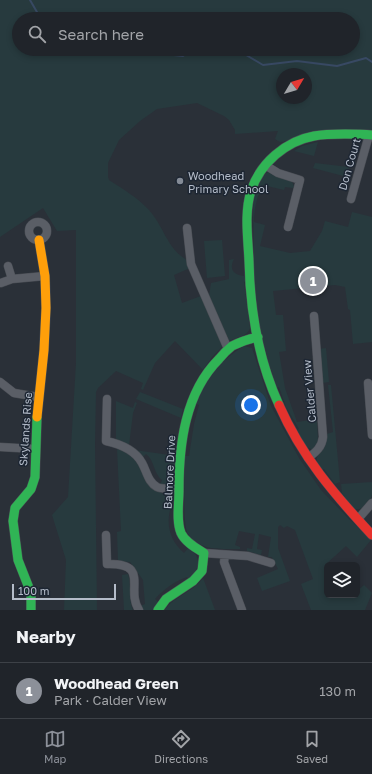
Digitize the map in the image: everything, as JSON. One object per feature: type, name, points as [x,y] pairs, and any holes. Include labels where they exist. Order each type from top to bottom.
[{"type":"street","points":[[370,135],[326,134],[313,136],[297,141],[280,151],[265,165],[257,177],[251,192],[248,220],[249,274],[253,320],[266,373],[280,407],[296,439],[308,458],[337,497],[372,535]]},
{"type":"street","name":"Don Court","points":[[351,199],[370,135]]},
{"type":"street","points":[[265,165],[278,172],[300,180],[288,227]]},
{"type":"street","points":[[187,228],[191,264],[228,349]]},
{"type":"street","name":"Skylands Rise","points":[[31,610],[31,593],[18,560],[14,536],[13,514],[18,503],[27,494],[33,484],[38,397],[44,350],[46,308],[45,276],[39,240]]},
{"type":"street","points":[[8,266],[12,278]]},
{"type":"street","points":[[1,283],[12,278],[45,276]]},
{"type":"street","name":"Calder View","points":[[308,458],[322,444],[323,437],[314,316]]},
{"type":"street","name":"Balmore Drive","points":[[204,553],[185,540],[181,533],[180,526],[179,488],[182,437],[189,408],[198,388],[210,369],[228,349],[238,343],[258,337]]},
{"type":"street","points":[[0,382],[14,393],[38,397]]},
{"type":"street","points":[[368,383],[372,435]]},
{"type":"street","points":[[107,399],[106,441],[123,446],[135,454],[142,462],[151,482],[157,487],[162,489],[179,488]]},
{"type":"street","points":[[0,447],[36,448]]},
{"type":"street","points":[[358,519],[372,503]]},
{"type":"street","points":[[106,535],[107,564],[126,565],[131,570],[133,575],[135,602],[139,610]]},
{"type":"street","points":[[158,610],[166,598],[193,581],[202,571],[204,553],[248,556],[271,563]]},
{"type":"street","points":[[225,555],[224,562],[242,610]]},
{"type":"green space","points":[[0,0],[372,0],[372,132],[280,142],[275,139],[278,131],[235,134],[235,130],[229,120],[197,103],[157,109],[140,121],[119,140],[108,163],[109,180],[130,194],[149,210],[171,245],[189,261],[190,268],[174,275],[182,303],[201,296],[224,345],[212,357],[203,370],[175,341],[155,363],[143,390],[141,389],[143,383],[116,371],[98,388],[96,392],[95,444],[97,610],[64,610],[66,560],[52,515],[68,497],[76,363],[76,230],[57,231],[43,208],[0,237]]},
{"type":"green space","points":[[318,142],[314,156],[294,151],[302,146]]},
{"type":"green space","points":[[315,163],[349,167],[347,177],[313,168]]},
{"type":"green space","points":[[268,172],[291,180],[294,186],[293,188],[285,187],[284,190],[263,185],[255,207],[254,217],[254,222],[265,225],[260,246],[290,253],[310,251],[322,231],[325,221],[348,227],[352,212],[372,217],[372,342],[353,344],[350,310],[348,309],[345,287],[335,285],[273,291],[276,315],[283,315],[286,351],[279,352],[285,388],[297,422],[317,419],[318,441],[314,449],[308,447],[304,442],[297,430],[299,429],[286,407],[279,387],[277,388],[261,334],[254,277],[253,200],[258,185]]},
{"type":"green space","points":[[222,240],[225,276],[207,278],[204,241]]},
{"type":"green space","points":[[234,259],[232,266],[233,271],[244,276],[246,281],[244,282],[250,328],[244,335],[229,341],[209,296],[211,283],[229,279],[229,260]]},
{"type":"green space","points":[[244,346],[252,348],[271,406],[299,458],[321,490],[371,540],[357,557],[346,546],[328,562],[324,562],[324,598],[360,598],[360,588],[364,585],[372,593],[365,610],[311,610],[301,584],[313,579],[295,530],[287,526],[284,528],[280,525],[278,527],[278,548],[290,581],[262,591],[257,578],[278,569],[275,563],[273,563],[272,557],[268,557],[271,537],[259,534],[257,549],[262,550],[261,555],[247,551],[247,548],[252,549],[255,534],[239,531],[235,545],[240,547],[240,549],[219,549],[198,544],[192,540],[188,534],[184,509],[185,456],[189,456],[194,424],[199,405],[194,403],[204,385],[215,371],[235,352]]},
{"type":"green space","points":[[326,348],[329,382],[322,383],[319,349]]},
{"type":"green space","points":[[328,385],[331,385],[340,482],[335,484],[324,469],[321,469],[317,460],[326,441],[327,434],[333,432]]},
{"type":"green space","points":[[140,392],[183,409],[181,418],[136,399]]},
{"type":"green space","points":[[116,401],[133,408],[135,402],[137,403],[133,413],[129,445],[116,439]]},
{"type":"green space","points":[[117,449],[125,451],[137,460],[161,492],[173,501],[169,512],[169,526],[174,541],[184,553],[189,547],[198,560],[196,571],[190,580],[187,577],[174,583],[166,589],[155,599],[159,603],[153,610],[142,610],[140,606],[145,604],[143,580],[130,562],[118,561],[117,532],[121,531]]},
{"type":"green space","points":[[135,450],[176,456],[174,480],[166,485],[160,485],[162,480],[157,474],[149,457],[146,454],[142,458]]},
{"type":"green space","points":[[372,482],[372,495],[364,507],[359,509],[354,508],[344,499],[345,497],[342,493],[341,484]]},
{"type":"green space","points":[[128,574],[133,610],[124,610],[122,575]]},
{"type":"green space","points":[[203,578],[215,610],[164,610],[173,601],[199,583]]},
{"type":"waterway","points":[[30,0],[37,12]]},
{"type":"waterway","points":[[248,56],[263,65],[297,61],[337,66],[366,58],[372,62]]},
{"type":"traffic: fast","points":[[279,405],[266,370],[256,335],[253,317],[247,226],[251,191],[261,171],[275,155],[294,143],[314,136],[322,135],[372,135]]},
{"type":"traffic: fast","points":[[158,610],[166,599],[193,581],[202,571],[204,553],[185,539],[179,528],[178,518],[180,455],[186,420],[191,403],[198,387],[225,352],[232,346],[258,337]]},
{"type":"traffic: fast","points":[[31,610],[31,593],[18,560],[13,521],[15,508],[31,489],[35,477],[37,417]]},
{"type":"traffic: slow","points":[[37,417],[44,350],[46,308],[45,276],[39,240]]},
{"type":"traffic: jam","points":[[279,405],[298,441],[320,474],[332,490],[372,535]]},
{"type":"place","name":"Woodhead Primary School","points":[[180,181]]},
{"type":"place","name":"Woodhead Green","points":[[313,281]]}]
